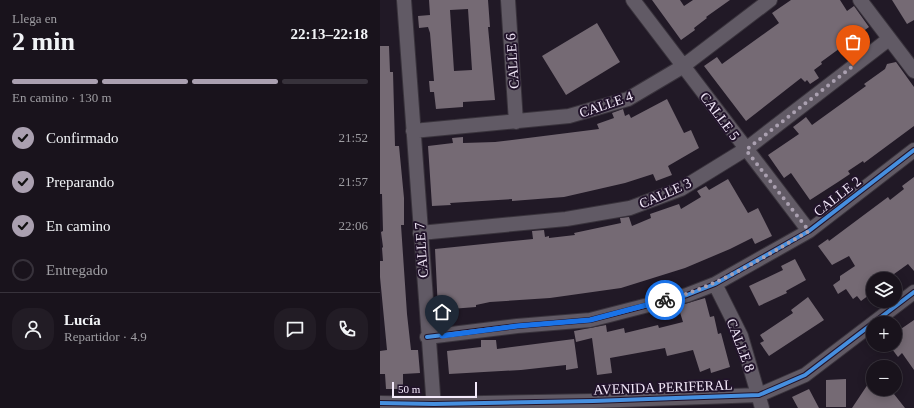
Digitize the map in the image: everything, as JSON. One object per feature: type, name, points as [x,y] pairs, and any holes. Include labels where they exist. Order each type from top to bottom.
[{"type":"street","name":"CALLE 7","points":[[404,0],[420,233],[434,406]]},
{"type":"street","name":"CALLE 6","points":[[508,0],[516,122]]},
{"type":"street","name":"CALLE 5","points":[[633,0],[682,67],[809,231]]},
{"type":"street","name":"CALLE 4","points":[[413,130],[516,122],[569,116],[628,99],[682,67],[770,0]]},
{"type":"street","points":[[860,0],[914,71]]},
{"type":"street","name":"CALLE 3","points":[[420,233],[566,219],[630,208],[681,189],[746,150],[889,39]]},
{"type":"street","name":"CALLE 2","points":[[428,337],[517,326],[590,320],[687,295],[715,284],[809,231],[914,150]]},
{"type":"street","name":"CALLE 8","points":[[715,284],[741,336],[760,401]]},
{"type":"street","name":"AVENIDA PERIFERAL","points":[[380,403],[434,406],[760,401],[805,375],[913,294]]},
{"type":"building","points":[[429,0],[488,0],[490,27],[488,27],[495,100],[463,102],[463,107],[436,109],[434,92],[430,92],[429,81],[434,81],[430,33],[428,27],[419,28],[418,16],[430,15]],"holes":[[[468,9],[472,70],[454,71],[450,10]]]},
{"type":"building","points":[[652,0],[680,0],[684,6],[693,0],[730,0],[706,17],[707,18],[694,28],[695,30],[681,40]]},
{"type":"building","points":[[791,0],[840,0],[847,11],[854,6],[869,27],[821,62],[822,64],[814,70],[819,78],[810,84],[807,80],[805,82],[801,78],[746,121],[704,66],[717,57],[722,64],[779,23],[772,13]]},
{"type":"building","points":[[892,0],[914,0],[914,20],[907,24]]},
{"type":"building","points":[[597,23],[620,62],[566,95],[542,56]]},
{"type":"building","points":[[380,46],[389,46],[390,72],[393,72],[395,146],[399,146],[404,198],[404,225],[401,225],[407,314],[411,350],[418,350],[420,373],[403,374],[403,389],[386,389],[385,374],[380,374],[380,351],[387,350],[380,277],[380,261],[383,261],[381,232],[383,231],[382,194],[380,194]]},
{"type":"building","points":[[896,62],[914,87],[914,126],[864,163],[863,161],[848,171],[850,174],[810,200],[791,173],[784,178],[768,155],[799,134],[793,127],[806,117],[812,125],[866,86],[864,84],[885,69],[887,64]]},
{"type":"building","points":[[667,99],[684,133],[691,130],[699,148],[668,166],[672,175],[656,181],[653,174],[625,183],[564,197],[512,201],[512,199],[450,203],[451,205],[432,206],[428,146],[453,143],[452,138],[463,137],[463,143],[495,142],[599,129],[597,124],[614,118],[612,113],[623,109],[625,116],[629,114],[631,118]]},
{"type":"building","points":[[914,177],[914,271],[908,264],[897,272],[866,272],[866,297],[861,301],[857,296],[853,299],[846,289],[838,294],[833,285],[840,280],[840,276],[855,266],[849,256],[832,265],[818,246],[828,239],[829,241],[888,197],[890,200],[904,189],[902,186]]},
{"type":"building","points":[[728,179],[748,213],[758,208],[772,236],[755,244],[752,238],[685,268],[621,288],[550,298],[490,302],[476,305],[476,307],[438,310],[435,249],[533,239],[532,231],[544,230],[545,237],[549,236],[549,238],[575,235],[574,233],[621,223],[620,218],[629,217],[632,226],[651,218],[650,214],[679,204],[681,209],[701,197],[697,191],[706,186],[709,190]]},
{"type":"building","points":[[795,259],[806,280],[786,291],[787,293],[759,306],[749,286],[783,270],[781,266]]},
{"type":"building","points":[[808,297],[824,320],[769,356],[760,343],[764,341],[760,335],[793,313],[791,310]]},
{"type":"building","points":[[705,298],[710,317],[714,316],[718,334],[721,333],[730,367],[711,373],[710,368],[700,372],[693,350],[667,356],[665,348],[610,358],[612,373],[597,375],[592,338],[576,342],[574,331],[606,325],[607,332],[624,328],[625,333],[658,325],[659,328],[683,322],[678,306]]},
{"type":"building","points":[[914,320],[914,370],[902,353],[898,357],[894,352],[902,352],[902,328]]},
{"type":"building","points":[[574,339],[578,368],[566,370],[566,365],[521,370],[449,374],[447,351],[481,347],[481,340],[496,340],[497,349]]},
{"type":"building","points":[[846,379],[846,407],[826,407],[826,380]]},
{"type":"building","points":[[866,387],[866,396],[896,396],[905,408],[852,408]]},
{"type":"building","points":[[809,389],[819,408],[798,408],[792,397]]},
{"type":"cycle path","points":[[427,337],[517,326],[590,320],[687,295],[715,284],[809,231],[914,150]]},
{"type":"cycle path","points":[[380,403],[434,404],[593,401],[759,395],[805,375],[914,292]]},
{"type":"way so far","points":[[665,300],[687,295],[715,284],[809,231],[746,150],[853,66]]},
{"type":"route","points":[[442,336],[517,326],[590,320],[665,300]]}]
